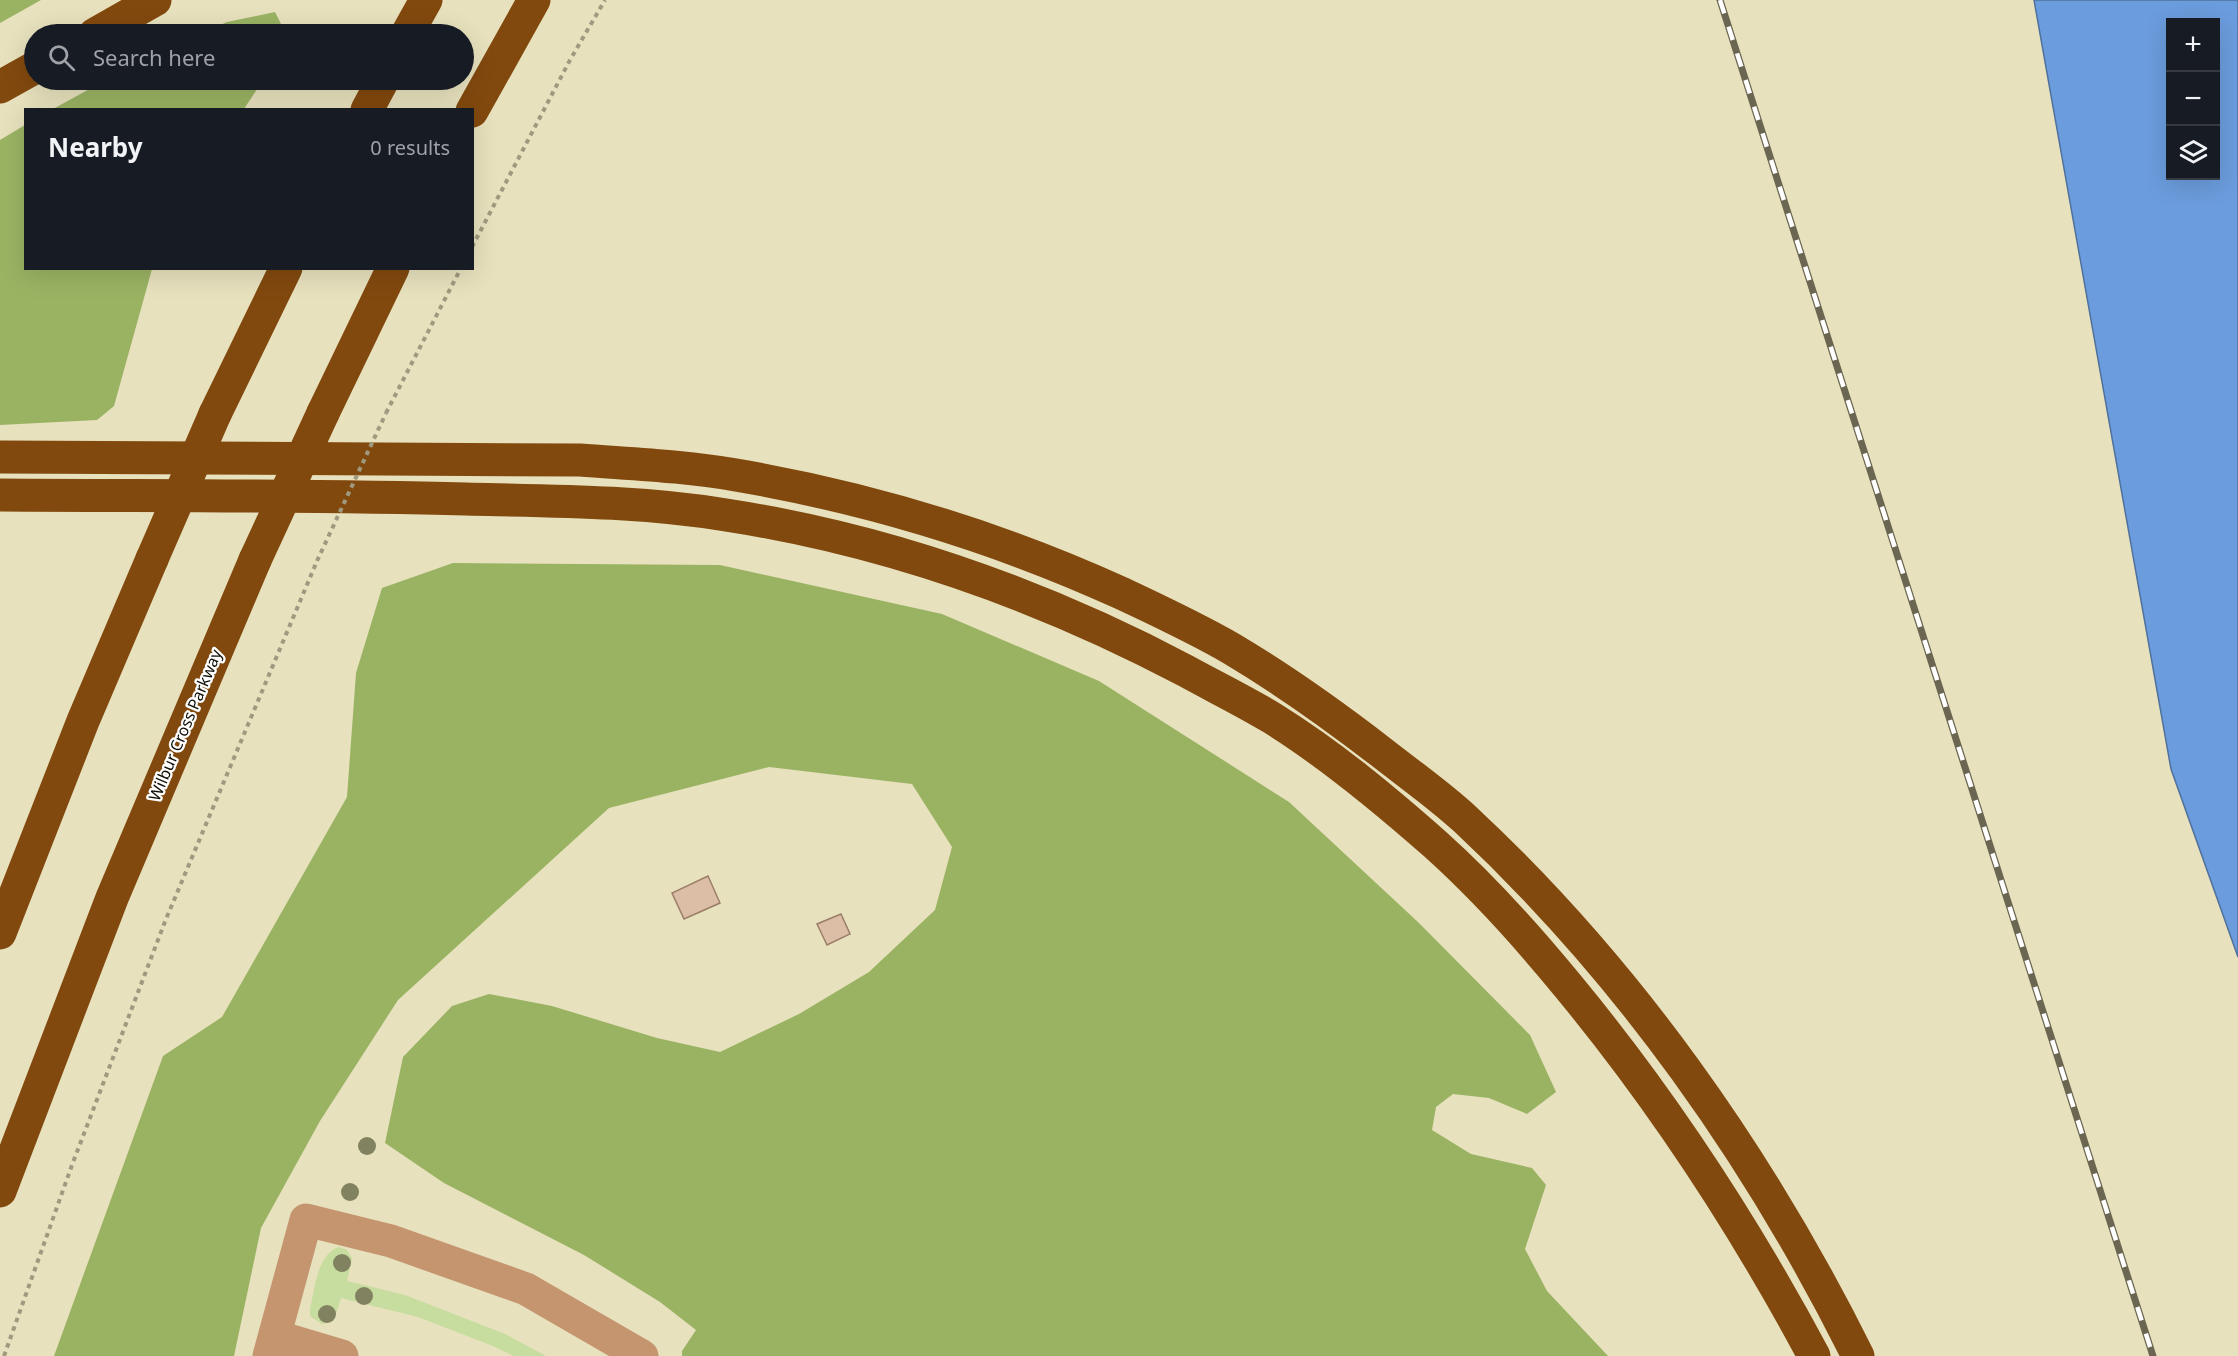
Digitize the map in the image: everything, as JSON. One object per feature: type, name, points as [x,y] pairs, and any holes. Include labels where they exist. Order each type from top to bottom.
[{"type":"highway","points":[[113,24],[155,0]]},
{"type":"highway","points":[[413,24],[426,0]]},
{"type":"highway","points":[[474,108],[534,0]]},
{"type":"highway","points":[[0,87],[24,74]]},
{"type":"highway","points":[[368,108],[378,90]]},
{"type":"highway","points":[[0,933],[83,721],[152,559],[215,414],[285,270]]},
{"type":"highway","name":"Wilbur Cross Parkway","points":[[0,1191],[112,898],[255,560],[392,270]]},
{"type":"highway","points":[[0,458],[580,460],[732,474],[874,503],[947,525],[1018,549],[1162,612],[1228,647],[1293,687],[1400,767],[1463,817],[1571,928],[1626,992],[1699,1089],[1810,1265],[1858,1356]]},
{"type":"highway","points":[[0,495],[579,501],[726,515],[864,543],[934,564],[1012,591],[1143,649],[1271,718],[1328,757],[1437,846],[1489,897],[1541,953],[1587,1008],[1667,1114],[1740,1226],[1814,1356]]},
{"type":"lane","points":[[342,1356],[272,1346],[306,1220],[391,1241],[526,1289],[642,1356]]},
{"type":"path","points":[[474,243],[570,60],[606,0]]},
{"type":"path","points":[[4,1356],[72,1166],[166,919],[316,561],[386,413],[460,270]]},
{"type":"green space","points":[[0,0],[41,0],[0,23]]},
{"type":"green space","points":[[275,12],[281,24],[222,24]]},
{"type":"green space","points":[[88,90],[256,90],[245,108],[55,108]]},
{"type":"green space","points":[[24,126],[24,270],[152,270],[114,406],[97,420],[0,425],[0,140]]},
{"type":"green space","points":[[453,563],[720,565],[942,614],[1099,681],[1289,802],[1419,923],[1530,1035],[1556,1092],[1527,1114],[1489,1098],[1453,1094],[1436,1107],[1432,1130],[1471,1154],[1532,1168],[1546,1185],[1525,1249],[1547,1291],[1608,1356],[682,1356],[682,1351],[696,1330],[660,1302],[584,1255],[444,1183],[385,1143],[403,1057],[452,1006],[489,994],[552,1006],[657,1038],[720,1052],[799,1014],[869,972],[935,910],[952,847],[912,784],[769,767],[609,808],[398,1000],[320,1121],[261,1228],[234,1356],[54,1356],[163,1056],[222,1017],[347,797],[356,673],[382,588]]},
{"type":"green space","points":[[339,1247],[347,1250],[352,1258],[347,1281],[405,1295],[505,1334],[546,1356],[514,1356],[418,1317],[341,1298],[336,1314],[327,1323],[322,1324],[310,1316],[310,1309],[321,1264],[332,1251]]},
{"type":"water","points":[[2034,0],[2238,0],[2238,957],[2171,769]]},
{"type":"building","points":[[708,876],[720,903],[684,919],[672,893]]},
{"type":"building","points":[[841,914],[850,934],[827,945],[817,924]]},
{"type":"railway","points":[[1720,0],[2153,1356]]}]
